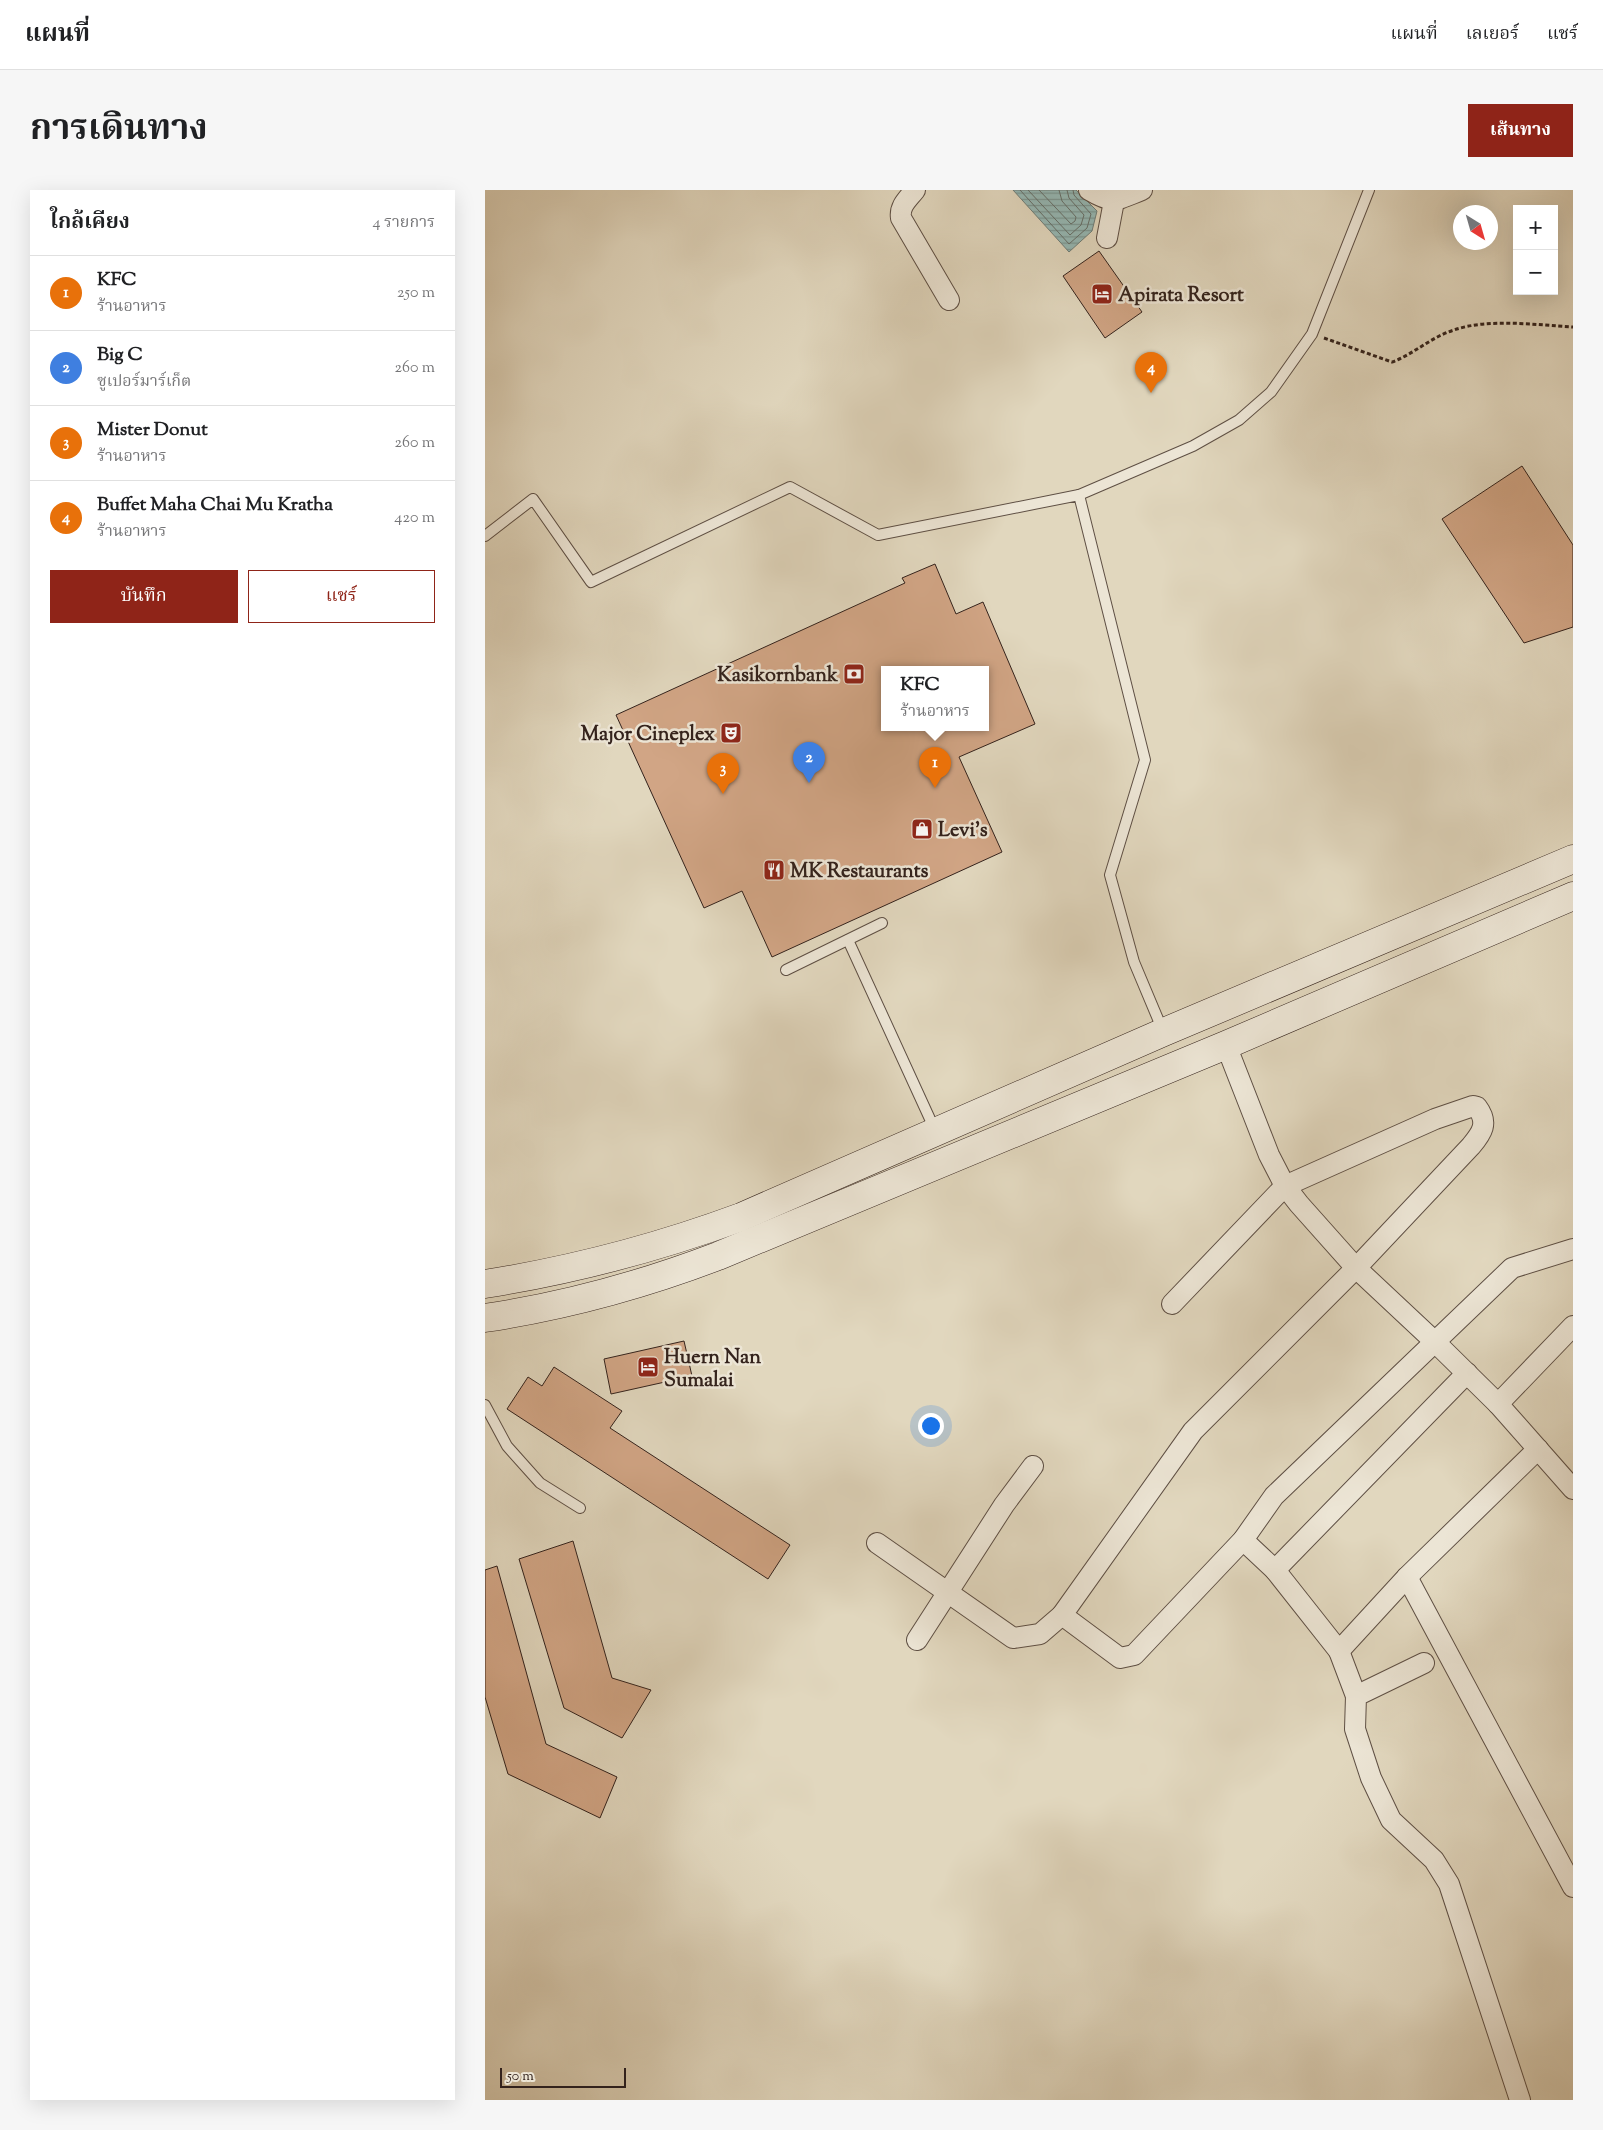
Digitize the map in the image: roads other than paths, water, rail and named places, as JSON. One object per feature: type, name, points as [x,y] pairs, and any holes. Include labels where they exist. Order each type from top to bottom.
[{"type":"main road","points":[[485,1284],[553,1273],[611,1259],[673,1242],[741,1217],[1164,1032],[1573,858]]},
{"type":"main road","points":[[485,1318],[588,1298],[683,1269],[1226,1045],[1573,896]]},
{"type":"street","points":[[915,190],[903,204],[900,212],[901,218],[949,300]]},
{"type":"street","points":[[1089,190],[1102,198],[1114,201],[1142,190]]},
{"type":"street","points":[[1107,238],[1114,201]]},
{"type":"street","points":[[1226,1045],[1269,1155],[1285,1186],[1356,1268],[1435,1341],[1498,1404],[1573,1489]]},
{"type":"street","points":[[877,1543],[1013,1638],[1040,1634],[1062,1616],[1193,1431],[1356,1268],[1471,1146],[1483,1130],[1482,1114],[1473,1106],[1435,1119],[1285,1186],[1172,1304]]},
{"type":"street","points":[[1062,1616],[1120,1658],[1134,1655],[1243,1540],[1274,1496],[1512,1268],[1573,1249]]},
{"type":"street","points":[[1498,1404],[1573,1326]]},
{"type":"street","points":[[1275,1570],[1467,1373]]},
{"type":"street","points":[[1339,1651],[1407,1576],[1538,1449]]},
{"type":"street","points":[[917,1640],[1004,1505],[1033,1466]]},
{"type":"street","points":[[1243,1540],[1275,1570],[1339,1651],[1356,1696],[1355,1729],[1371,1778],[1391,1820],[1434,1860],[1449,1884],[1521,2100]]},
{"type":"street","points":[[1407,1576],[1573,1887]]},
{"type":"street","points":[[1356,1696],[1424,1663]]},
{"type":"lane","points":[[486,532],[533,499],[591,582],[790,487],[878,535],[1079,494],[1193,446],[1239,420],[1271,392],[1312,334],[1369,190]]},
{"type":"lane","points":[[1079,494],[1145,760],[1110,875],[1134,962],[1164,1032]]},
{"type":"lane","points":[[786,970],[882,923]]},
{"type":"lane","points":[[848,940],[936,1132]]},
{"type":"lane","points":[[485,1405],[507,1446],[540,1483],[580,1508]]},
{"type":"water","points":[[1013,190],[1076,190],[1097,211],[1092,231],[1069,252]]},
{"type":"place","name":"Apirata Resort","points":[[1102,294]]},
{"type":"place","name":"Buffet Maha Chai Mu Kratha","points":[[1151,393]]},
{"type":"place","name":"Kasikornbank","points":[[854,674]]},
{"type":"place","name":"Major Cineplex","points":[[731,733]]},
{"type":"place","name":"Big C","points":[[809,783]]},
{"type":"place","name":"KFC","points":[[935,788]]},
{"type":"place","name":"Mister Donut","points":[[723,794]]},
{"type":"place","name":"Levi's","points":[[922,829]]},
{"type":"place","name":"MK Restaurants","points":[[774,870]]},
{"type":"place","name":"Huern Nan Sumalai","points":[[648,1367]]}]
